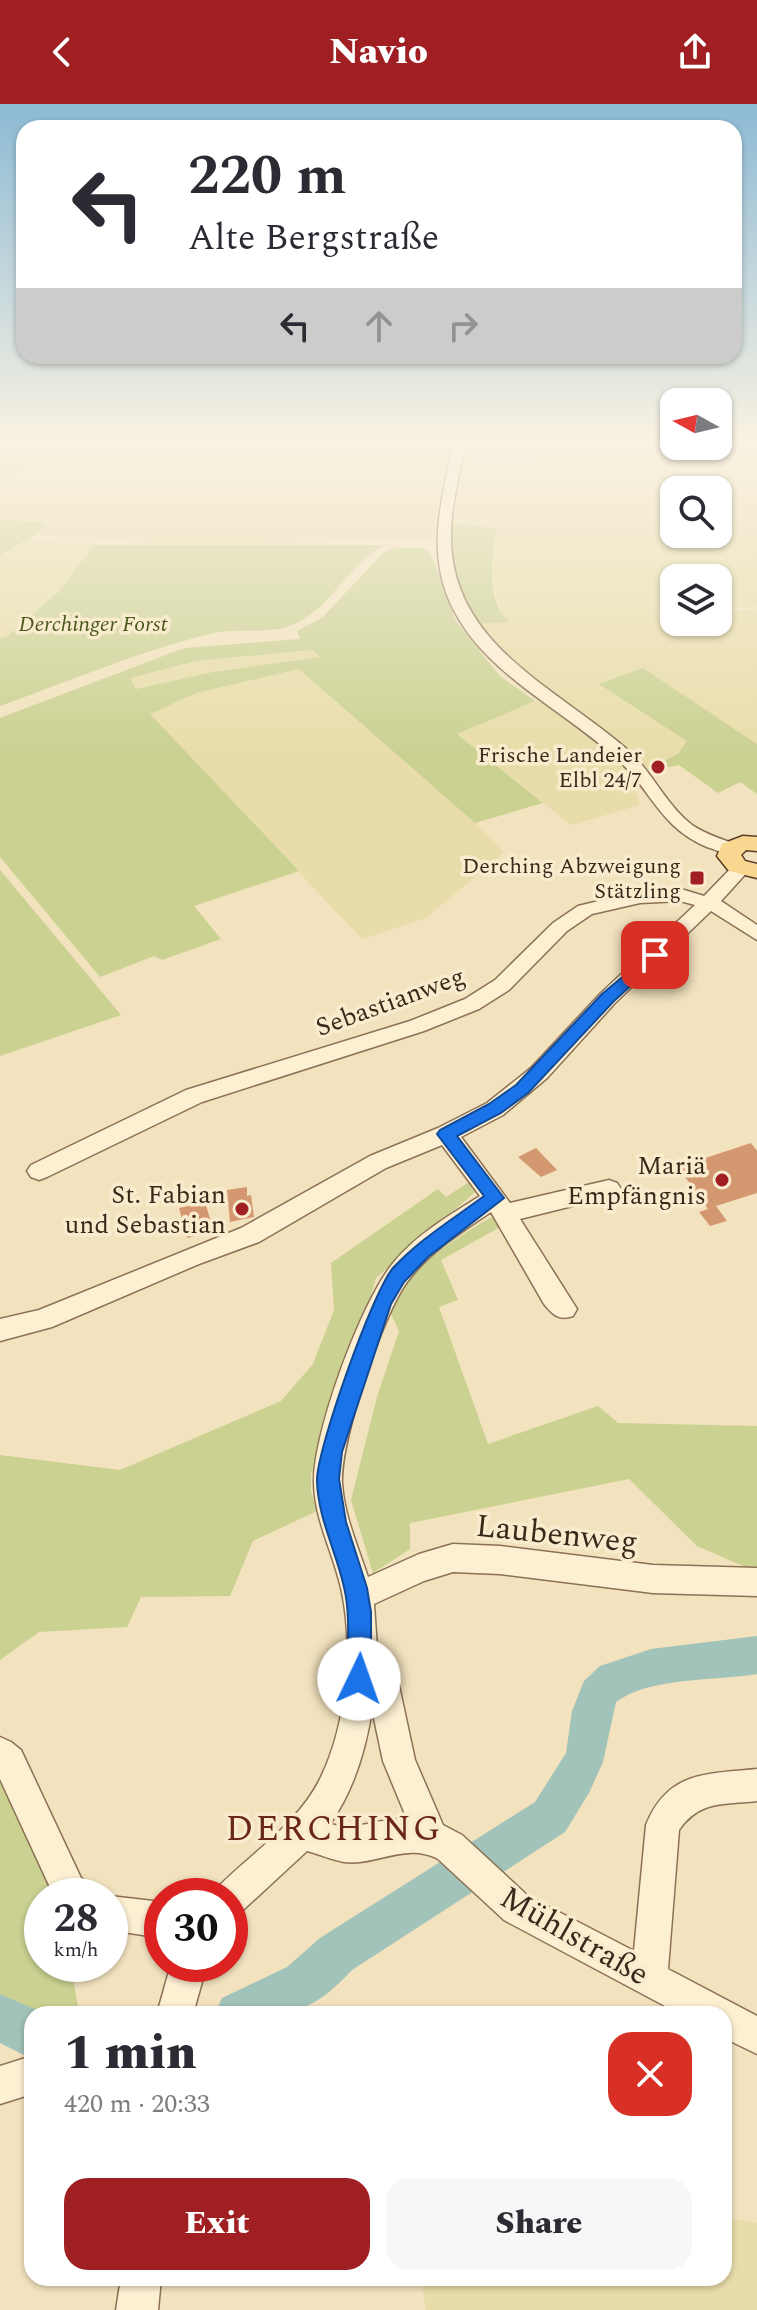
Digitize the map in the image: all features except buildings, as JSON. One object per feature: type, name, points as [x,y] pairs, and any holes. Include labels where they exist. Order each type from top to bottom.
[{"type":"main road","points":[[743,863],[743,843],[757,844]]},
{"type":"street","points":[[0,1330],[43,1320],[190,1257],[250,1235],[378,1162],[446,1134],[495,1109],[522,1089],[608,998],[711,902],[743,863],[684,828],[629,761],[509,670],[491,651],[462,612],[449,578],[444,547]]},
{"type":"street","name":"Sebastianweg","points":[[39,1171],[194,1096],[417,1026],[485,997],[560,927],[585,910],[662,894],[711,902]]},
{"type":"street","points":[[711,902],[757,934]]},
{"type":"street","points":[[446,1134],[500,1206],[553,1297],[564,1309]]},
{"type":"street","points":[[248,1883],[303,1833],[335,1783],[356,1701],[361,1656],[357,1597],[335,1522],[328,1479],[332,1452],[382,1303],[397,1276],[422,1252],[500,1206],[609,1189]]},
{"type":"street","name":"Laubenweg","points":[[357,1597],[419,1568],[453,1558],[500,1560],[653,1579],[757,1582]]},
{"type":"street","points":[[303,1833],[345,1845],[397,1835],[431,1837],[399,1761],[379,1667],[361,1656]]},
{"type":"street","points":[[0,1753],[9,1762],[63,1878]]},
{"type":"street","points":[[649,1978],[663,1825],[678,1803],[698,1791],[757,1785]]},
{"type":"street","name":"Mühlstraße","points":[[431,1837],[472,1868],[516,1908],[702,2006]]},
{"type":"street","points":[[177,2006],[184,1982]]},
{"type":"street","points":[[732,2022],[757,2036]]},
{"type":"street","points":[[0,2085],[24,2078]]},
{"type":"street","points":[[137,2310],[140,2286]]},
{"type":"shaded area","points":[[14,547],[93,547],[59,591],[6,637],[0,638],[0,555]]},
{"type":"shaded area","points":[[494,547],[757,547],[757,606],[732,608],[732,564],[660,564],[660,613],[651,614],[660,614],[660,636],[732,636],[732,611],[757,609],[757,744],[643,668],[600,684],[687,741],[678,754],[658,763],[665,768],[631,780],[640,805],[571,825],[457,734],[535,701],[552,699],[510,665],[475,624],[502,615],[491,579]]},
{"type":"shaded area","points":[[312,650],[321,657],[213,672],[136,689],[129,678],[196,661]]},
{"type":"shaded area","points":[[299,669],[475,823],[504,853],[426,918],[362,939],[149,714],[196,693]]},
{"type":"shaded area","points":[[732,2219],[757,2223],[757,2310],[426,2310],[422,2286],[732,2286]]},
{"type":"green space","points":[[0,547],[14,547],[0,555]]},
{"type":"green space","name":"Derchinger Forst","points":[[93,547],[382,547],[361,563],[319,607],[294,624],[274,630],[219,632],[182,641],[0,706],[0,638],[6,637],[59,591]]},
{"type":"green space","points":[[452,547],[494,547],[493,590],[501,612],[509,622],[475,624],[455,580]]},
{"type":"green space","points":[[397,548],[422,548],[430,552],[455,620],[500,676],[535,701],[457,734],[543,803],[475,823],[299,669],[196,693],[150,714],[299,871],[194,906],[221,939],[162,960],[154,956],[100,977],[0,857],[0,718],[184,648],[300,639],[297,631],[323,617],[384,552]],"holes":[[[312,650],[320,657],[213,672],[136,689],[130,678],[196,661]]]},
{"type":"green space","points":[[643,668],[757,744],[757,794],[740,782],[718,793],[679,765],[665,768],[658,763],[678,754],[687,741],[599,684]]},
{"type":"green space","points":[[0,870],[121,1015],[0,1056]]},
{"type":"green space","points":[[469,1182],[475,1192],[376,1278],[316,1472],[311,1473],[311,1491],[317,1511],[253,1541],[230,1596],[141,1597],[127,1627],[39,1632],[0,1660],[0,1455],[120,1470],[281,1401],[313,1364],[334,1310],[331,1263],[438,1189],[446,1197]]},
{"type":"green space","points":[[495,1215],[502,1226],[441,1260],[458,1300],[439,1307],[488,1444],[598,1406],[618,1423],[757,1426],[757,1572],[697,1546],[629,1479],[410,1523],[410,1549],[373,1573],[351,1500],[377,1397],[399,1331],[390,1312],[422,1266],[448,1244]]},
{"type":"green space","points":[[0,1774],[50,1878],[24,1878],[24,1982],[74,1982],[78,2006],[24,2006],[24,2043],[17,2043],[0,2033]]},
{"type":"waterway","points":[[257,2006],[303,1983],[336,1954],[550,1817],[583,1762],[598,1695],[614,1679],[651,1668],[757,1655]]},
{"type":"waterway","points":[[0,2017],[24,2032]]},
{"type":"place","name":"Frische Landeier Elbl 24/7","points":[[658,767]]},
{"type":"place","name":"Derching Abzweigung Stätzling","points":[[697,878]]},
{"type":"place","name":"Mariä Empfängnis","points":[[722,1180]]},
{"type":"place","name":"St. Fabian und Sebastian","points":[[242,1209]]},
{"type":"district","name":"DERCHING","points":[[334,1827]]},
{"type":"route","points":[[359,1679],[359,1612],[356,1588],[335,1522],[328,1479],[332,1452],[361,1359],[382,1303],[397,1276],[422,1252],[495,1198],[446,1134],[495,1109],[522,1089],[608,998],[655,955]]}]
